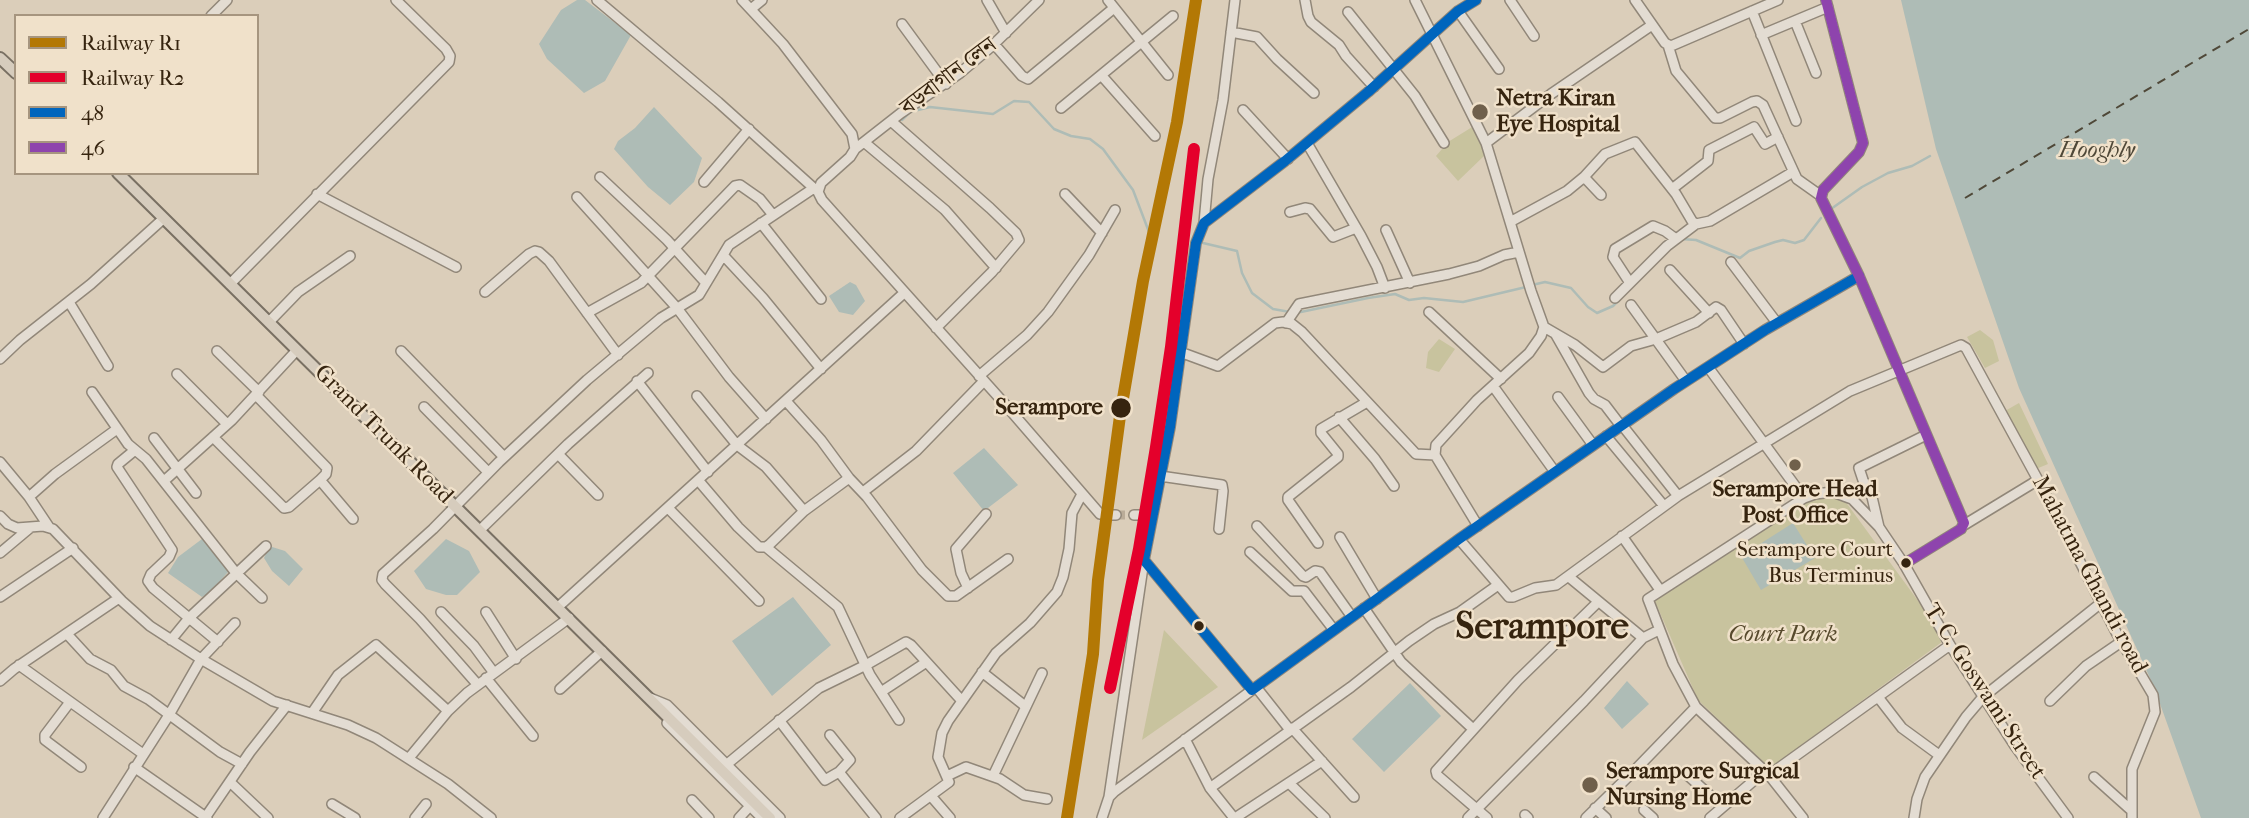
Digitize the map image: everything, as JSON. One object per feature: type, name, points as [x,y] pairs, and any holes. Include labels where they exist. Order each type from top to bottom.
[{"type":"main road","points":[[0,58],[14,71]]},
{"type":"main road","name":"Grand Trunk Road","points":[[120,175],[770,818]]},
{"type":"street","points":[[213,14],[227,0]]},
{"type":"street","points":[[230,284],[449,62],[450,56],[446,49],[396,0]]},
{"type":"street","points":[[597,0],[749,129],[816,190],[1100,514]]},
{"type":"street","points":[[742,0],[783,44],[848,126],[855,149]]},
{"type":"street","points":[[751,9],[762,0]]},
{"type":"street","points":[[987,0],[1006,33]]},
{"type":"street","name":"বড়বাগান লেন","points":[[478,685],[385,584],[382,577],[385,572],[504,457],[618,355],[661,318],[699,295],[723,255],[735,241],[816,190],[855,149],[946,84],[994,44],[1039,0]]},
{"type":"street","points":[[1102,818],[1109,797],[1144,560],[1160,476],[1196,243],[1204,223],[1206,193],[1223,100],[1235,0]]},
{"type":"street","points":[[1305,0],[1311,22],[1339,45],[1374,87]]},
{"type":"street","points":[[1415,0],[1486,143],[1544,327],[1531,350],[1436,445],[1435,455],[1478,526]]},
{"type":"street","points":[[1204,223],[1288,159],[1374,87],[1458,11],[1476,0]]},
{"type":"street","points":[[1510,0],[1534,36]]},
{"type":"street","points":[[1635,0],[1668,46],[1676,71],[1714,118],[1720,118],[1757,101],[1763,105],[1793,172],[1801,183],[1821,196],[1859,276],[1964,525]]},
{"type":"street","points":[[1668,46],[1677,45],[1778,0]]},
{"type":"street","points":[[1761,35],[1795,21],[1827,3],[1863,143],[1859,152],[1823,190],[1821,196]]},
{"type":"street","points":[[994,44],[1022,76],[1028,79],[1111,4],[1168,75]]},
{"type":"street","points":[[1458,11],[1499,69]]},
{"type":"street","points":[[1752,11],[1796,121]]},
{"type":"street","points":[[1348,12],[1415,96],[1444,143]]},
{"type":"street","points":[[1061,108],[1173,16]]},
{"type":"street","points":[[1795,21],[1816,73]]},
{"type":"street","points":[[902,24],[946,84]]},
{"type":"street","points":[[1486,143],[1551,94],[1652,25]]},
{"type":"street","points":[[1231,32],[1257,37],[1314,93]]},
{"type":"street","points":[[1102,76],[1155,136]]},
{"type":"street","points":[[1243,110],[1288,159]]},
{"type":"street","points":[[891,121],[1016,233],[1019,240],[996,268],[936,328]]},
{"type":"street","points":[[1672,189],[1708,161],[1709,150],[1754,127],[1765,144],[1778,137]]},
{"type":"street","points":[[704,182],[749,129]]},
{"type":"street","points":[[864,142],[945,210],[996,268]]},
{"type":"street","points":[[1510,222],[1567,191],[1605,154],[1635,142],[1696,224]]},
{"type":"street","points":[[1307,143],[1377,267],[1384,288]]},
{"type":"street","points":[[1615,298],[1676,239],[1696,224],[1710,221],[1793,172]]},
{"type":"street","points":[[600,177],[674,248],[706,283]]},
{"type":"street","points":[[1584,177],[1601,195]]},
{"type":"street","points":[[587,313],[634,288],[737,185],[763,201],[773,215]]},
{"type":"street","points":[[317,194],[456,267]]},
{"type":"street","points":[[1065,194],[1102,233]]},
{"type":"street","points":[[577,197],[677,308],[729,377],[766,419]]},
{"type":"street","points":[[1290,212],[1310,209],[1333,237],[1356,228]]},
{"type":"street","points":[[863,492],[916,451],[982,378],[1048,312],[1068,286],[1115,210]]},
{"type":"street","points":[[0,359],[163,219]]},
{"type":"street","points":[[761,223],[821,299]]},
{"type":"street","points":[[1630,283],[1613,257],[1615,249],[1653,226],[1665,230],[1676,239]]},
{"type":"street","points":[[1386,230],[1410,283]]},
{"type":"street","points":[[485,292],[536,251],[549,261],[618,355]]},
{"type":"street","points":[[1286,323],[1299,304],[1449,274],[1519,252]]},
{"type":"street","points":[[723,255],[764,298],[821,369]]},
{"type":"street","points":[[269,322],[298,292],[350,256]]},
{"type":"street","points":[[1731,262],[1777,323]]},
{"type":"street","points":[[1670,270],[1709,313]]},
{"type":"street","points":[[1109,797],[1364,608],[1621,425],[1777,323],[1859,276]]},
{"type":"street","points":[[558,607],[904,293]]},
{"type":"street","points":[[69,302],[108,366]]},
{"type":"street","points":[[1631,305],[1686,381]]},
{"type":"street","points":[[1544,327],[1575,345],[1603,367],[1631,346],[1656,340],[1696,322],[1716,307],[1744,344]]},
{"type":"street","points":[[1429,312],[1501,379]]},
{"type":"street","points":[[1180,352],[1218,366],[1275,323],[1286,323],[1302,332],[1416,454],[1435,455]]},
{"type":"street","points":[[1555,333],[1589,393],[1605,405],[1678,496]]},
{"type":"street","name":"Mahatma Ghandi road","points":[[1898,372],[1961,345],[1966,348],[2121,642],[2147,683],[2155,704],[2153,719],[2132,769],[2132,814]]},
{"type":"street","points":[[164,481],[227,424],[297,350]]},
{"type":"street","points":[[213,437],[284,508],[289,507],[326,474],[327,468],[217,351]]},
{"type":"street","points":[[401,351],[504,457]]},
{"type":"street","points":[[1709,367],[1804,498]]},
{"type":"street","points":[[1459,539],[1509,597],[1535,588],[1556,585],[1678,496],[1850,391],[1898,372]]},
{"type":"street","points":[[480,530],[558,454],[648,373]]},
{"type":"street","points":[[177,374],[227,424]]},
{"type":"street","points":[[638,382],[708,472]]},
{"type":"street","points":[[1493,386],[1555,472]]},
{"type":"street","points":[[92,392],[117,429],[135,450],[141,453],[236,573],[262,598]]},
{"type":"street","points":[[697,396],[737,445],[766,467],[804,511]]},
{"type":"street","points":[[1558,397],[1593,445]]},
{"type":"street","points":[[786,401],[821,440],[922,570],[944,594],[952,598],[1008,559]]},
{"type":"street","points":[[1318,543],[1288,497],[1339,455],[1320,430],[1367,402]]},
{"type":"street","points":[[424,407],[488,472]]},
{"type":"street","points":[[1339,417],[1394,486]]},
{"type":"street","points":[[29,497],[55,474],[117,429]]},
{"type":"street","points":[[1879,527],[1872,497],[1859,467],[1926,435]]},
{"type":"street","points":[[1606,436],[1664,506]]},
{"type":"street","points":[[154,438],[196,493]]},
{"type":"street","points":[[135,450],[117,467],[172,550],[148,581],[218,642]]},
{"type":"street","points":[[558,454],[598,495]]},
{"type":"street","points":[[0,462],[49,527],[150,626],[273,701],[348,725],[376,738],[448,784],[491,818]]},
{"type":"street","points":[[1160,476],[1222,485],[1219,529]]},
{"type":"street","points":[[698,480],[730,519],[762,548],[804,511],[849,478]]},
{"type":"street","points":[[320,480],[353,519]]},
{"type":"street","points":[[1904,564],[2038,481]]},
{"type":"street","points":[[1803,818],[1767,773],[1696,707],[1673,664],[1648,599],[1804,498],[1825,492],[1845,495],[1879,527]]},
{"type":"street","points":[[900,818],[948,782],[939,763],[938,752],[945,727],[1001,647],[1030,623],[1057,592],[1069,549],[1072,513],[1082,494]]},
{"type":"street","points":[[668,508],[759,601]]},
{"type":"street","points":[[968,588],[961,573],[956,549],[958,543],[986,514]]},
{"type":"street","points":[[0,516],[12,527],[49,527]]},
{"type":"street","points":[[1257,526],[1303,576],[1307,578],[1315,571],[1320,572],[1352,617]]},
{"type":"street","points":[[0,553],[31,527]]},
{"type":"street","name":"T. C. Goswami Street","points":[[1879,527],[1983,697],[2065,817]]},
{"type":"street","points":[[1622,536],[1660,590]]},
{"type":"street","points":[[1340,537],[1377,599]]},
{"type":"street","points":[[171,640],[189,618],[267,546]]},
{"type":"street","points":[[766,547],[838,607],[866,665],[899,720]]},
{"type":"street","points":[[0,596],[73,548]]},
{"type":"street","points":[[1250,552],[1293,591],[1304,591],[1334,630]]},
{"type":"street","points":[[1144,560],[1254,689],[1354,797]]},
{"type":"street","points":[[1569,577],[1643,638]]},
{"type":"street","points":[[1210,788],[1434,624],[1461,612],[1498,585]]},
{"type":"street","points":[[0,681],[19,665],[119,598]]},
{"type":"street","points":[[1487,818],[1436,773],[1518,680],[1598,602]]},
{"type":"street","points":[[1914,818],[1925,777],[1983,697],[2101,603]]},
{"type":"street","points":[[1364,608],[1408,669],[1473,729]]},
{"type":"street","points":[[441,612],[479,651],[490,676],[533,736]]},
{"type":"street","points":[[486,612],[516,659]]},
{"type":"street","points":[[409,758],[448,711],[478,685],[569,618]]},
{"type":"street","points":[[103,818],[169,715],[201,659],[235,623]]},
{"type":"street","points":[[1468,818],[1643,638],[1659,630]]},
{"type":"street","points":[[68,634],[90,659],[111,670],[124,686],[148,699],[219,752],[242,764]]},
{"type":"street","points":[[726,765],[819,688],[906,642],[962,701]]},
{"type":"street","points":[[2050,701],[2086,666],[2121,642]]},
{"type":"street","points":[[312,713],[338,675],[376,645],[448,711]]},
{"type":"street","points":[[1710,818],[1767,773],[1950,645]]},
{"type":"street","points":[[560,689],[602,651]]},
{"type":"street","points":[[881,692],[925,663]]},
{"type":"street","points":[[19,665],[143,754]]},
{"type":"street","points":[[982,672],[1025,706]]},
{"type":"street","points":[[993,776],[1042,673]]},
{"type":"street","points":[[638,687],[642,698],[762,818]]},
{"type":"street","points":[[1878,697],[1902,728],[1939,755]]},
{"type":"street","points":[[648,698],[667,705],[780,818]]},
{"type":"street","points":[[70,702],[45,735],[45,740],[81,767]]},
{"type":"street","points":[[134,767],[206,818],[242,764],[287,705]]},
{"type":"street","points":[[1586,818],[1696,707]]},
{"type":"street","points":[[779,720],[823,780],[839,772],[850,760],[830,735]]},
{"type":"street","points":[[1185,739],[1210,788],[1235,818],[1322,761]]},
{"type":"street","points":[[947,776],[964,767],[993,776],[1024,794],[1046,800]]},
{"type":"street","points":[[839,772],[876,818]]},
{"type":"street","points":[[1684,772],[1722,806]]},
{"type":"street","points":[[2094,777],[2132,814]]},
{"type":"street","points":[[230,782],[268,818]]},
{"type":"street","points":[[1289,783],[1325,818]]},
{"type":"street","points":[[930,796],[950,818]]},
{"type":"street","points":[[692,800],[709,818]]},
{"type":"street","points":[[332,804],[355,818]]},
{"type":"street","points":[[415,818],[426,804]]},
{"type":"street","points":[[739,818],[750,806]]},
{"type":"street","points":[[1595,808],[1606,818]]},
{"type":"street","points":[[1644,810],[1653,818]]},
{"type":"green space","points":[[1477,124],[1484,156],[1458,181],[1436,156],[1448,142]]},
{"type":"green space","points":[[1980,330],[1993,340],[1999,361],[1985,368],[1967,337]]},
{"type":"green space","points":[[1439,339],[1455,349],[1439,372],[1426,368],[1428,352]]},
{"type":"green space","points":[[2019,403],[2048,464],[2036,469],[2005,411]]},
{"type":"green space","name":"Court Park","points":[[1811,490],[1845,501],[1946,639],[1770,768],[1698,700],[1654,599],[1723,555]]},
{"type":"green space","points":[[1164,630],[1218,687],[1142,740]]},
{"type":"water","points":[[577,0],[585,0],[631,35],[605,81],[584,93],[547,59],[539,44],[561,10]]},
{"type":"water","name":"Hooghly","points":[[1901,0],[2249,0],[2249,818],[2201,818],[2154,687],[2019,388],[1936,149]]},
{"type":"water","points":[[654,107],[702,158],[694,182],[670,205],[648,187],[614,149],[618,141],[635,128]]},
{"type":"water","points":[[850,282],[856,285],[865,301],[853,315],[839,312],[829,296]]},
{"type":"water","points":[[984,448],[1018,485],[984,511],[953,473]]},
{"type":"water","points":[[1793,523],[1815,558],[1761,590],[1741,556]]},
{"type":"water","points":[[202,539],[229,571],[202,597],[168,573],[178,557]]},
{"type":"water","points":[[446,539],[469,551],[480,572],[457,595],[426,589],[414,571]]},
{"type":"water","points":[[269,546],[285,551],[303,569],[289,586],[272,571],[264,558]]},
{"type":"water","points":[[793,597],[831,645],[772,696],[732,641]]},
{"type":"water","points":[[1627,681],[1649,704],[1622,729],[1604,708]]},
{"type":"water","points":[[1410,683],[1441,716],[1384,772],[1352,739]]},
{"type":"waterway","points":[[902,120],[910,112],[930,107],[993,114],[1014,101],[1029,102],[1054,129],[1071,136],[1090,139],[1103,149],[1133,190],[1149,232]]},
{"type":"waterway","points":[[1831,209],[1888,173],[1912,166],[1930,156]]},
{"type":"waterway","points":[[1681,239],[1696,240],[1740,258],[1749,251],[1775,242],[1783,240],[1795,243],[1804,240],[1821,218]]},
{"type":"waterway","points":[[1203,243],[1237,251],[1242,273],[1252,293],[1273,309],[1290,312]]},
{"type":"waterway","points":[[1532,285],[1545,282],[1571,288],[1597,313],[1613,306],[1619,300]]},
{"type":"waterway","points":[[1296,313],[1395,294],[1409,300],[1424,298],[1463,302],[1526,287]]},
{"type":"ferry route","points":[[1965,198],[2249,29]]},
{"type":"tunnel","points":[[1116,515],[1134,515]]},
{"type":"rail line","name":"R1","points":[[1067,818],[1093,654],[1098,580],[1120,416],[1143,281],[1177,122],[1196,0]]},
{"type":"rail line","name":"R2","points":[[1110,688],[1139,549],[1156,447],[1171,347],[1194,149]]},
{"type":"transit line","name":"48","points":[[1476,0],[1458,11],[1368,92],[1285,161],[1204,223],[1196,243],[1170,427],[1144,560],[1252,690],[1459,539],[1674,389],[1765,330],[1859,276]]},
{"type":"transit line","name":"46","points":[[1826,0],[1863,143],[1859,152],[1823,190],[1821,198],[1859,276],[1964,523],[1961,529],[1904,564]]},
{"type":"place","name":"Netra Kiran Eye Hospital","points":[[1480,112]]},
{"type":"place","name":"Serampore","points":[[1121,408]]},
{"type":"place","name":"Serampore Head Post Office","points":[[1795,465]]},
{"type":"place","name":"Serampore Court Bus Terminus","points":[[1906,563]]},
{"type":"place","name":"Serampore Surgical Nursing Home","points":[[1590,785]]},
{"type":"district","name":"Serampore","points":[[1542,629]]}]
